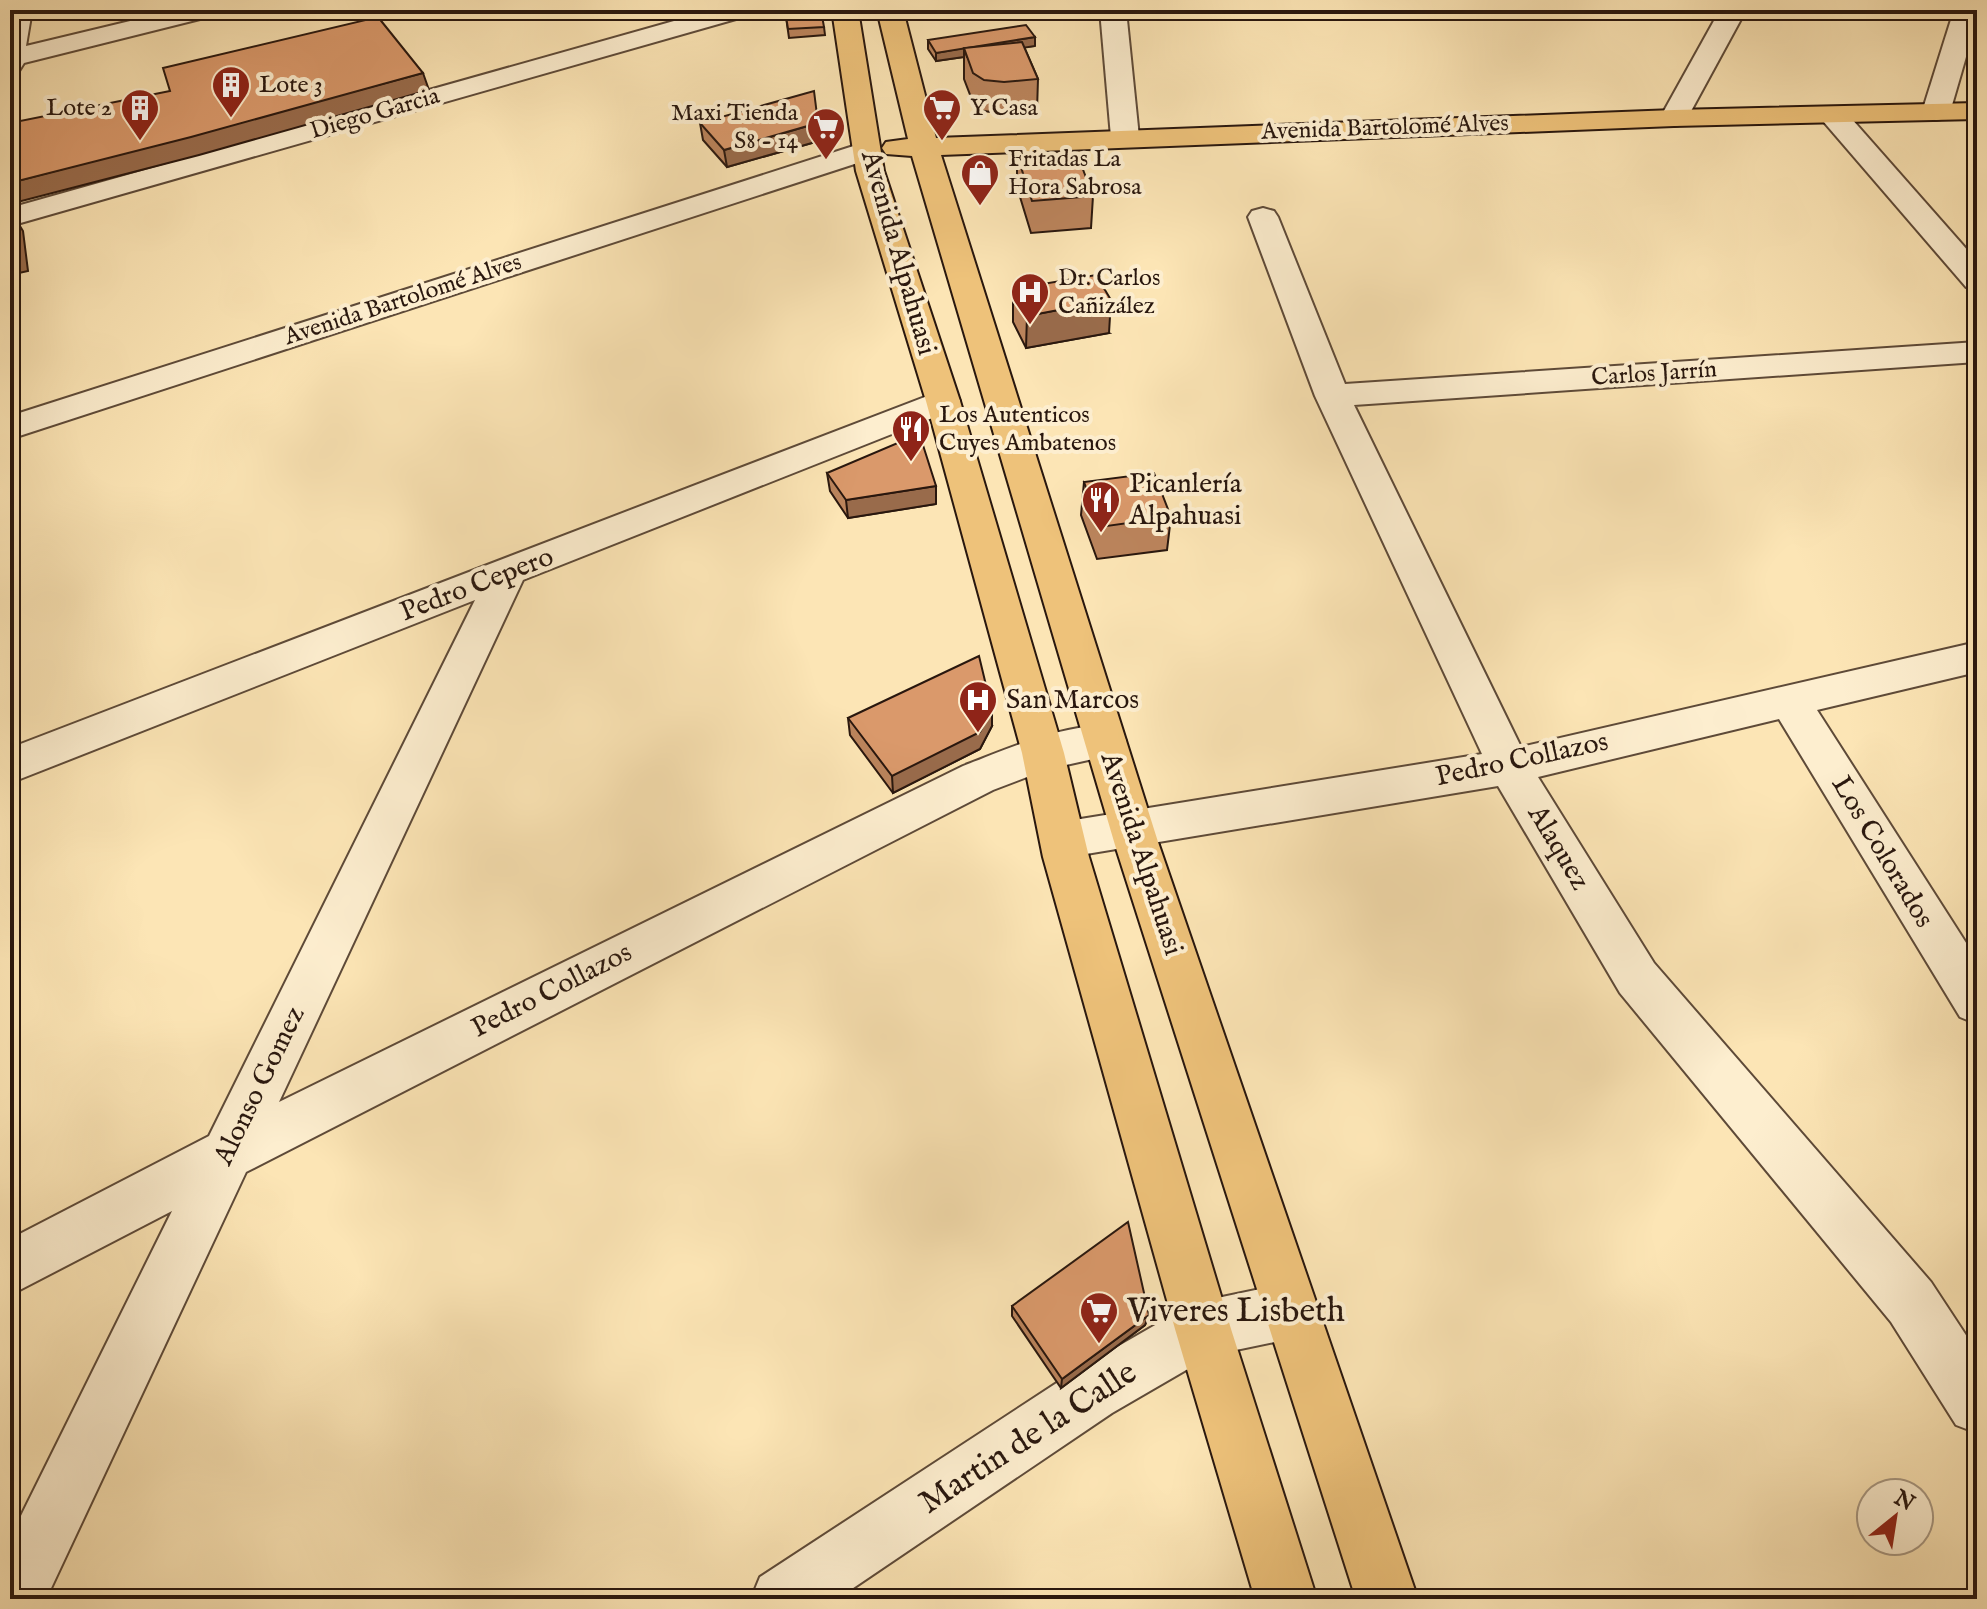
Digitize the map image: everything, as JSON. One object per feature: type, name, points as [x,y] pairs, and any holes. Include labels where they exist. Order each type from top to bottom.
[{"type":"main road","name":"Avenida Alpahuasi","points":[[845,10],[868,161],[943,401],[1043,753],[1062,840],[1203,1329],[1286,1599]]},
{"type":"main road","name":"Avenida Alpahuasi","points":[[890,10],[926,155],[1132,830],[1387,1599]]},
{"type":"main road","name":"Avenida Bartolomé Alves","points":[[868,161],[1125,137],[1977,111]]},
{"type":"main road","name":"Avenida Bartolomé Alves","points":[[926,155],[1977,137]]},
{"type":"street","points":[[19,10],[11,60],[207,10]]},
{"type":"street","name":"Diego Garcia","points":[[10,217],[741,10]]},
{"type":"street","points":[[1113,10],[1125,137]]},
{"type":"street","points":[[1674,118],[1733,10]]},
{"type":"street","points":[[1936,112],[1967,10]]},
{"type":"street","points":[[1833,115],[1977,280]]},
{"type":"street","name":"Avenida Bartolomé Alves","points":[[10,428],[797,173],[868,161]]},
{"type":"street","name":"Alaquez","points":[[1263,217],[1332,396],[1509,767],[1637,978],[1911,1302],[1977,1404]]},
{"type":"street","name":"Carlos Jarrín","points":[[1332,396],[1977,352]]},
{"type":"street","name":"Pedro Cepero","points":[[10,766],[943,401]]},
{"type":"street","name":"Alonso Gomez","points":[[13,1599],[507,573]]},
{"type":"street","name":"Pedro Collazos","points":[[1062,840],[1509,767],[1977,657]]},
{"type":"street","name":"Los Colorados","points":[[1788,699],[1977,1002]]},
{"type":"street","name":"Pedro Collazos","points":[[10,1268],[227,1154],[978,778],[1043,753],[1105,741]]},
{"type":"street","name":"Martin de la Calle","points":[[782,1599],[1092,1393],[1203,1329],[1289,1311]]},
{"type":"building","points":[[785,10],[821,10],[824,27],[788,29]]},
{"type":"building","points":[[378,17],[423,73],[10,183],[10,123],[170,91],[163,68]]},
{"type":"building","points":[[1026,25],[1035,37],[936,53],[928,40]]},
{"type":"building","points":[[1022,42],[1038,79],[984,80],[973,73],[964,48]]},
{"type":"building","points":[[814,91],[818,123],[724,150],[700,123]]},
{"type":"building","points":[[1076,151],[1093,196],[1032,201],[1017,155]]},
{"type":"building","points":[[10,214],[17,253],[10,255]]},
{"type":"building","points":[[1096,275],[1111,300],[1027,316],[1013,289]]},
{"type":"building","points":[[907,439],[922,442],[936,486],[846,500],[827,473]]},
{"type":"building","points":[[1154,473],[1171,517],[1100,527],[1084,482]]},
{"type":"building","points":[[979,656],[992,710],[980,732],[892,776],[848,718]]},
{"type":"building","points":[[1128,1222],[1149,1315],[1062,1379],[1012,1306]]},
{"type":"place","name":"Lote 3","points":[[231,119]]},
{"type":"place","name":"Lote 2","points":[[140,142]]},
{"type":"place","name":"Y Casa","points":[[942,142]]},
{"type":"place","name":"Maxi Tienda S8 - 14","points":[[826,161]]},
{"type":"place","name":"Fritadas La Hora Sabrosa","points":[[980,207]]},
{"type":"place","name":"Dr. Carlos Cañizález","points":[[1030,326]]},
{"type":"place","name":"Los Autenticos Cuyes Ambatenos","points":[[911,463]]},
{"type":"place","name":"Picanlería Alpahuasi","points":[[1101,534]]},
{"type":"place","name":"San Marcos","points":[[978,734]]},
{"type":"place","name":"Viveres Lisbeth","points":[[1099,1345]]}]
